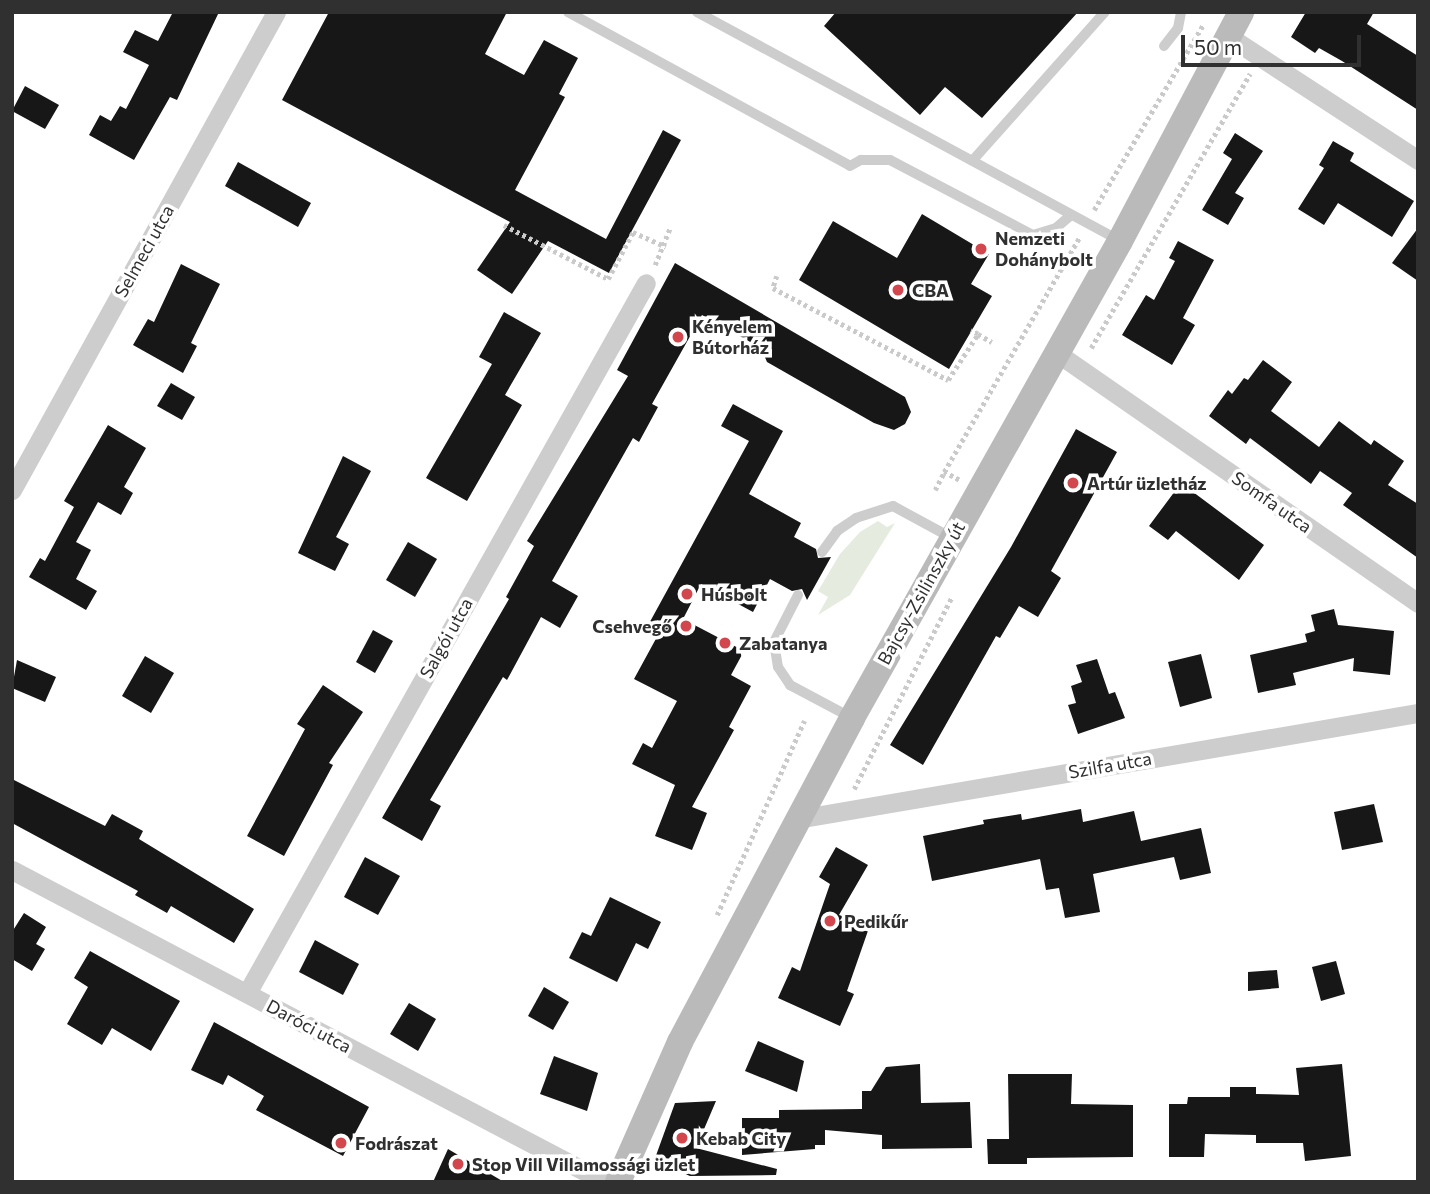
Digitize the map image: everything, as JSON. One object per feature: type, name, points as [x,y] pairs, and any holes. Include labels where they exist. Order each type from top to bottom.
[{"type":"main road","name":"Bajcsy-Zsilinszky út","points":[[618,1182],[680,1042],[803,818],[852,718],[1056,353],[1238,42],[1241,12]]},
{"type":"street","name":"Selmeci utca","points":[[12,490],[276,12]]},
{"type":"street","points":[[1238,42],[1418,160]]},
{"type":"street","name":"Salgói utca","points":[[247,993],[646,283]]},
{"type":"street","name":"Somfa utca","points":[[1056,353],[1418,603]]},
{"type":"street","name":"Szilfa utca","points":[[803,818],[1418,712]]},
{"type":"street","name":"Daróci utca","points":[[12,870],[605,1182]]},
{"type":"lane","points":[[568,12],[850,166],[861,160],[890,160],[1033,235],[1056,228],[1071,215]]},
{"type":"lane","points":[[697,12],[1120,241]]},
{"type":"lane","points":[[973,160],[1105,12]]},
{"type":"lane","points":[[1164,46],[1178,29],[1181,12]]},
{"type":"lane","points":[[821,552],[837,531],[856,518],[893,506],[951,537]]},
{"type":"lane","points":[[798,595],[774,642],[778,667],[790,685],[852,718]]},
{"type":"path","points":[[935,490],[1211,12]]},
{"type":"path","points":[[1079,369],[1250,74],[1238,42]]},
{"type":"path","points":[[504,225],[608,279],[633,232],[666,247]]},
{"type":"path","points":[[646,283],[666,247],[670,228]]},
{"type":"path","points":[[777,276],[773,288],[948,380],[978,334]]},
{"type":"path","points":[[971,331],[992,342]]},
{"type":"path","points":[[944,472],[978,491]]},
{"type":"path","points":[[843,811],[956,589]]},
{"type":"shaded area","points":[[878,521],[887,527],[895,523],[850,595],[818,615],[828,597],[818,591],[840,554],[860,532]]},
{"type":"building","points":[[173,12],[219,12],[177,100],[170,97],[134,160],[89,135],[100,115],[111,121],[120,106],[126,109],[149,65],[123,52],[135,30],[158,41]]},
{"type":"building","points":[[329,12],[507,12],[485,54],[524,75],[544,40],[578,58],[559,94],[565,97],[515,190],[606,239],[663,130],[681,140],[609,273],[548,241],[512,294],[477,270],[510,222],[282,100]]},
{"type":"building","points":[[836,12],[1078,12],[982,118],[945,87],[920,115],[824,26]]},
{"type":"building","points":[[1306,12],[1374,12],[1367,24],[1418,56],[1418,110],[1342,61],[1319,48],[1315,53],[1291,37]]},
{"type":"building","points":[[25,86],[59,105],[45,129],[12,111]]},
{"type":"building","points":[[1235,133],[1263,151],[1235,193],[1244,198],[1228,225],[1202,210],[1232,159],[1223,153]]},
{"type":"building","points":[[1333,141],[1354,153],[1350,161],[1414,201],[1392,237],[1338,203],[1324,225],[1298,209],[1324,168],[1319,165]]},
{"type":"building","points":[[238,162],[311,203],[298,227],[225,186]]},
{"type":"building","name":"CBA","points":[[922,214],[989,254],[971,284],[992,296],[949,369],[799,280],[833,221],[897,258]]},
{"type":"building","points":[[1418,228],[1418,281],[1392,263]]},
{"type":"building","points":[[1178,241],[1214,260],[1183,318],[1195,325],[1172,365],[1122,335],[1146,295],[1154,300],[1175,261],[1169,258]]},
{"type":"building","points":[[675,263],[905,397],[911,412],[905,424],[894,430],[874,423],[767,362],[761,348],[702,315],[652,404],[658,407],[639,442],[633,438],[552,581],[578,596],[560,628],[541,617],[507,680],[503,677],[430,800],[441,806],[422,841],[382,818],[509,599],[506,597],[534,546],[527,541],[628,376],[617,370]]},
{"type":"building","points":[[181,264],[220,284],[191,343],[197,346],[183,373],[133,345],[148,319],[154,322]]},
{"type":"building","points":[[504,312],[541,333],[505,395],[522,405],[467,501],[426,478],[492,364],[479,357]]},
{"type":"building","points":[[1263,360],[1292,382],[1271,411],[1319,447],[1339,421],[1371,445],[1374,440],[1404,461],[1388,485],[1418,504],[1418,558],[1343,505],[1352,493],[1320,471],[1311,484],[1250,438],[1246,444],[1209,416],[1228,390],[1232,394],[1244,378],[1248,380]]},
{"type":"building","points":[[171,383],[195,397],[182,420],[157,406]]},
{"type":"building","points":[[733,404],[783,431],[749,494],[801,523],[794,537],[816,549],[818,558],[831,557],[807,600],[802,589],[792,591],[770,579],[753,612],[701,584],[683,619],[744,651],[731,675],[751,686],[729,727],[734,730],[692,807],[707,813],[692,850],[655,836],[675,785],[632,764],[643,743],[652,748],[677,701],[634,679],[658,635],[646,629],[749,441],[721,426]]},
{"type":"building","points":[[108,425],[146,448],[124,487],[133,493],[121,515],[98,502],[76,542],[91,550],[76,579],[97,591],[86,610],[29,577],[40,558],[45,561],[74,507],[64,501]]},
{"type":"building","points":[[1076,429],[1117,452],[1051,571],[1061,578],[1038,617],[1019,606],[1000,638],[996,636],[923,765],[890,745],[1011,547]]},
{"type":"building","points":[[343,456],[371,471],[336,537],[349,544],[335,571],[298,553]]},
{"type":"building","points":[[1181,483],[1264,545],[1239,580],[1176,531],[1168,540],[1149,526]]},
{"type":"building","points":[[408,542],[437,559],[415,597],[386,580]]},
{"type":"building","points":[[1334,609],[1338,625],[1394,631],[1390,675],[1353,671],[1354,658],[1293,673],[1296,685],[1258,693],[1250,655],[1307,642],[1305,634],[1315,631],[1311,615]]},
{"type":"building","points":[[373,630],[393,641],[375,673],[356,662]]},
{"type":"building","points":[[1201,654],[1212,698],[1180,707],[1168,662]]},
{"type":"building","points":[[145,656],[174,673],[151,713],[122,696]]},
{"type":"building","points":[[1097,659],[1109,694],[1115,692],[1125,718],[1078,734],[1068,705],[1076,703],[1071,686],[1082,682],[1076,665]]},
{"type":"building","points":[[17,660],[56,677],[45,702],[12,688]]},
{"type":"building","points":[[323,685],[363,712],[329,763],[333,765],[284,856],[247,836],[305,729],[297,724]]},
{"type":"building","points":[[12,779],[105,826],[112,814],[143,831],[139,839],[254,909],[234,943],[171,906],[167,913],[135,895],[138,891],[12,823]]},
{"type":"building","points":[[1374,804],[1383,842],[1342,850],[1334,812]]},
{"type":"building","points":[[1081,809],[1083,822],[1134,811],[1141,841],[1201,828],[1211,873],[1180,880],[1174,857],[1093,874],[1100,912],[1065,918],[1059,888],[1046,890],[1040,859],[932,881],[923,836],[984,824],[983,820],[1021,814],[1022,820]]},
{"type":"building","points":[[836,847],[868,865],[839,915],[870,925],[847,991],[854,994],[840,1026],[778,998],[792,967],[800,971],[830,884],[819,877]]},
{"type":"building","points":[[365,857],[400,876],[378,915],[344,897]]},
{"type":"building","points":[[610,897],[661,922],[648,949],[636,943],[617,982],[569,958],[582,932],[591,936]]},
{"type":"building","points":[[24,913],[46,927],[36,944],[45,949],[32,971],[12,959],[12,932]]},
{"type":"building","points":[[315,940],[359,964],[343,995],[299,972]]},
{"type":"building","points":[[90,951],[180,1001],[151,1051],[112,1028],[102,1045],[67,1024],[88,987],[74,978]]},
{"type":"building","points":[[1336,961],[1345,994],[1321,1001],[1312,967]]},
{"type":"building","points":[[1277,970],[1279,988],[1248,991],[1248,972]]},
{"type":"building","points":[[544,987],[569,1002],[553,1030],[528,1016]]},
{"type":"building","points":[[409,1003],[436,1019],[418,1051],[390,1034]]},
{"type":"building","points":[[214,1022],[369,1107],[343,1156],[256,1110],[264,1096],[228,1075],[223,1085],[191,1070]]},
{"type":"building","points":[[758,1041],[804,1061],[797,1092],[745,1071]]},
{"type":"building","points":[[554,1056],[598,1073],[587,1111],[540,1094]]},
{"type":"building","points":[[920,1064],[921,1103],[970,1102],[972,1148],[882,1149],[882,1135],[825,1130],[825,1145],[815,1145],[815,1149],[742,1155],[742,1118],[779,1118],[779,1110],[862,1109],[862,1091],[871,1091],[886,1067]]},
{"type":"building","points":[[1342,1064],[1351,1156],[1305,1161],[1303,1143],[1256,1143],[1256,1135],[1205,1134],[1204,1157],[1169,1157],[1169,1104],[1187,1104],[1188,1097],[1230,1097],[1230,1087],[1256,1087],[1256,1094],[1299,1095],[1296,1068]]},
{"type":"building","points":[[1008,1074],[1072,1074],[1071,1104],[1133,1105],[1133,1157],[1027,1158],[1027,1164],[988,1164],[987,1139],[1009,1139]]},
{"type":"building","points":[[716,1101],[696,1148],[777,1169],[776,1175],[690,1176],[654,1161],[675,1103]]},
{"type":"building","points":[[448,1149],[504,1182],[433,1182]]},
{"type":"place","name":"Nemzeti Dohánybolt","points":[[981,249]]},
{"type":"place","name":"CBA","points":[[898,290]]},
{"type":"place","name":"Kényelem Bútorház","points":[[678,337]]},
{"type":"place","name":"Artúr üzletház","points":[[1073,483]]},
{"type":"place","name":"Húsbolt","points":[[687,594]]},
{"type":"place","name":"Csehvegő","points":[[686,626]]},
{"type":"place","name":"Zabatanya","points":[[725,643]]},
{"type":"place","name":"Pedikűr","points":[[830,921]]},
{"type":"place","name":"Kebab City","points":[[682,1138]]},
{"type":"place","name":"Fodrászat","points":[[341,1143]]},
{"type":"place","name":"Stop Vill Villamossági üzlet","points":[[458,1164]]}]
